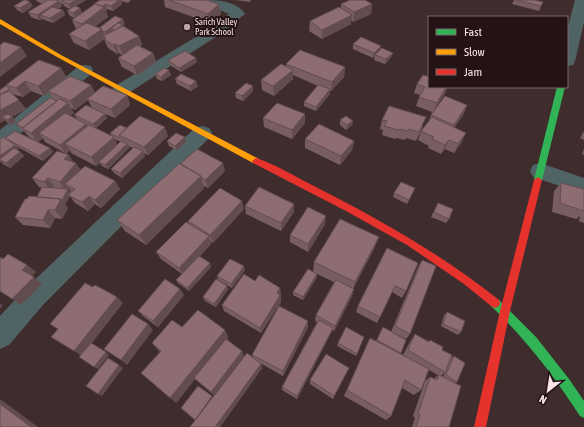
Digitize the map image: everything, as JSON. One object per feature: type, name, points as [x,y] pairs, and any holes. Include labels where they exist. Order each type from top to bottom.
[{"type":"street","points":[[121,90],[238,14],[235,11],[208,0]]},
{"type":"street","points":[[568,57],[582,0]]},
{"type":"street","points":[[0,21],[27,39],[121,90],[370,219],[449,266],[504,311],[533,342],[566,383],[584,412]]},
{"type":"street","points":[[0,140],[85,70]]},
{"type":"street","points":[[480,427],[504,311],[561,88]]},
{"type":"street","points":[[2,331],[34,297],[202,133]]},
{"type":"street","points":[[540,171],[584,186]]},
{"type":"building","points":[[24,0],[30,2],[20,8],[14,6]]},
{"type":"building","points":[[48,0],[59,1],[37,15],[28,12]]},
{"type":"building","points":[[76,0],[69,4],[62,1]]},
{"type":"building","points":[[100,0],[119,0],[111,6],[106,4],[103,6],[94,4]]},
{"type":"building","points":[[169,0],[206,0],[219,4],[208,14]]},
{"type":"building","points":[[350,0],[365,0],[372,4],[354,12],[341,4]]},
{"type":"building","points":[[516,0],[534,0],[543,2],[541,6]]},
{"type":"building","points":[[95,4],[104,7],[82,24],[72,20]]},
{"type":"building","points":[[75,6],[80,8],[73,13],[67,11]]},
{"type":"building","points":[[52,7],[63,10],[50,18],[40,15]]},
{"type":"building","points":[[339,7],[352,15],[322,30],[310,21]]},
{"type":"building","points":[[115,16],[123,19],[105,32],[99,28]]},
{"type":"building","points":[[86,23],[102,29],[85,41],[69,34]]},
{"type":"building","points":[[118,23],[123,25],[115,30],[111,29]]},
{"type":"building","points":[[123,26],[139,36],[119,46],[115,44],[113,45],[104,39],[106,38],[103,36]]},
{"type":"building","points":[[361,37],[381,46],[374,53],[353,44]]},
{"type":"building","points":[[4,42],[21,47],[0,63],[0,45]]},
{"type":"building","points":[[137,45],[153,53],[134,66],[118,58]]},
{"type":"building","points":[[382,48],[393,53],[386,59],[375,55]]},
{"type":"building","points":[[300,50],[345,67],[332,82],[286,64]]},
{"type":"building","points":[[185,51],[196,58],[179,68],[168,60]]},
{"type":"building","points":[[39,60],[61,68],[38,86],[25,81],[16,88],[6,85]]},
{"type":"building","points":[[281,64],[293,70],[273,86],[261,80]]},
{"type":"building","points":[[164,68],[169,70],[161,77],[155,74]]},
{"type":"building","points":[[181,74],[196,81],[190,86],[175,79]]},
{"type":"building","points":[[423,75],[428,77],[428,88],[445,88],[437,103],[419,97],[425,87],[417,84]]},
{"type":"building","points":[[70,76],[91,85],[70,101],[48,91]]},
{"type":"building","points":[[246,83],[253,86],[242,96],[235,93]]},
{"type":"building","points":[[7,85],[9,89],[0,95],[0,90]]},
{"type":"building","points":[[318,85],[330,89],[316,107],[304,102]]},
{"type":"building","points":[[103,86],[127,95],[111,109],[87,99]]},
{"type":"building","points":[[9,91],[19,100],[0,110],[0,95]]},
{"type":"building","points":[[445,96],[467,105],[454,125],[431,115]]},
{"type":"building","points":[[50,98],[57,101],[23,128],[16,124]]},
{"type":"building","points":[[59,99],[68,103],[31,133],[22,128]]},
{"type":"building","points":[[277,103],[305,114],[292,130],[263,118]]},
{"type":"building","points":[[86,105],[105,114],[93,124],[74,115]]},
{"type":"building","points":[[389,106],[426,117],[419,132],[409,129],[408,131],[398,130],[384,126],[387,121],[382,120]]},
{"type":"building","points":[[65,113],[86,124],[60,145],[39,133]]},
{"type":"building","points":[[8,114],[12,117],[7,120],[2,117]]},
{"type":"building","points":[[140,116],[165,127],[144,147],[119,135]]},
{"type":"building","points":[[346,116],[353,121],[347,125],[340,120]]},
{"type":"building","points":[[432,117],[466,133],[458,144],[449,140],[445,145],[432,139],[434,137],[421,131]]},
{"type":"building","points":[[319,124],[354,141],[341,156],[305,139]]},
{"type":"building","points":[[89,125],[114,137],[91,157],[65,144]]},
{"type":"building","points":[[120,125],[127,128],[119,135],[120,138],[110,133]]},
{"type":"building","points":[[15,131],[50,148],[39,156],[5,138]]},
{"type":"building","points":[[176,133],[185,137],[175,146],[167,141]]},
{"type":"building","points":[[3,137],[15,145],[0,156],[0,139]]},
{"type":"building","points":[[121,141],[127,144],[105,165],[99,162]]},
{"type":"building","points":[[134,147],[143,151],[120,173],[111,169]]},
{"type":"building","points":[[14,148],[20,152],[6,163],[0,160],[0,159]]},
{"type":"building","points":[[197,149],[223,163],[205,180],[201,176],[180,164]]},
{"type":"building","points":[[57,151],[69,155],[64,159],[76,163],[60,182],[48,178],[44,182],[32,178]]},
{"type":"building","points":[[180,163],[201,176],[139,235],[117,220]]},
{"type":"building","points":[[85,166],[115,181],[95,200],[89,196],[82,202],[68,195],[75,189],[65,184]]},
{"type":"building","points":[[401,182],[415,188],[409,200],[394,193]]},
{"type":"building","points":[[561,183],[584,189],[584,211],[560,203]]},
{"type":"building","points":[[42,187],[68,189],[62,200],[37,197]]},
{"type":"building","points":[[259,187],[294,204],[281,223],[245,206]]},
{"type":"building","points":[[220,188],[242,201],[210,235],[188,221]]},
{"type":"building","points":[[29,196],[61,199],[55,210],[48,210],[43,220],[15,217],[25,199]]},
{"type":"building","points":[[438,203],[453,209],[449,219],[434,212]]},
{"type":"building","points":[[308,207],[326,216],[308,244],[290,235]]},
{"type":"building","points":[[340,219],[379,237],[355,282],[314,262]]},
{"type":"building","points":[[186,222],[209,236],[179,268],[156,252]]},
{"type":"building","points":[[387,248],[418,263],[406,291],[395,286],[380,317],[358,306]]},
{"type":"building","points":[[8,254],[27,265],[22,270],[34,277],[12,299],[0,291],[0,257],[3,259]]},
{"type":"building","points":[[199,256],[210,263],[187,288],[176,280]]},
{"type":"building","points":[[230,259],[244,266],[231,284],[217,276]]},
{"type":"building","points":[[422,260],[436,266],[410,334],[395,326]]},
{"type":"building","points":[[308,269],[317,274],[303,297],[293,292]]},
{"type":"building","points":[[244,274],[255,281],[259,275],[280,288],[277,293],[280,295],[260,328],[222,305]]},
{"type":"building","points":[[165,279],[180,289],[153,321],[138,311]]},
{"type":"building","points":[[216,279],[227,286],[214,304],[203,297]]},
{"type":"building","points":[[336,280],[354,289],[335,326],[316,315]]},
{"type":"building","points":[[85,283],[93,287],[95,285],[117,297],[74,351],[51,337],[58,329],[50,324]]},
{"type":"building","points":[[279,306],[308,321],[283,371],[252,355]]},
{"type":"building","points":[[198,310],[225,330],[170,398],[141,373],[161,351],[152,343],[172,320],[182,327]]},
{"type":"building","points":[[447,312],[465,321],[461,332],[443,324]]},
{"type":"building","points":[[132,314],[148,324],[121,360],[104,349]]},
{"type":"building","points":[[319,320],[333,328],[297,396],[282,387]]},
{"type":"building","points":[[346,327],[364,337],[357,354],[338,343]]},
{"type":"building","points":[[383,327],[406,340],[401,353],[377,340]]},
{"type":"building","points":[[415,334],[429,342],[430,340],[443,347],[442,350],[452,355],[445,372],[408,350]]},
{"type":"building","points":[[370,338],[429,369],[421,390],[405,380],[391,416],[347,390]]},
{"type":"building","points":[[226,339],[242,351],[211,392],[194,378]]},
{"type":"building","points":[[91,343],[106,352],[94,367],[79,357]]},
{"type":"building","points":[[247,353],[261,364],[215,427],[190,427]]},
{"type":"building","points":[[326,354],[349,368],[334,396],[310,380]]},
{"type":"building","points":[[454,356],[465,363],[457,382],[446,375]]},
{"type":"building","points":[[108,358],[119,365],[98,394],[86,386]]},
{"type":"building","points":[[439,375],[461,386],[449,427],[416,427],[420,415],[418,414],[430,377],[437,380]]},
{"type":"building","points":[[198,386],[212,396],[195,420],[181,408]]},
{"type":"building","points":[[0,404],[31,427],[0,427]]},
{"type":"traffic: fast","points":[[538,180],[561,88]]},
{"type":"traffic: fast","points":[[495,303],[521,328],[544,354],[584,412]]},
{"type":"traffic: slow","points":[[0,21],[59,56],[256,161]]},
{"type":"traffic: jam","points":[[256,161],[349,208],[410,242],[468,281],[495,303]]},
{"type":"traffic: jam","points":[[480,427],[505,311],[538,180]]},
{"type":"place","name":"Sarich Valley Park School","points":[[187,27]]}]
